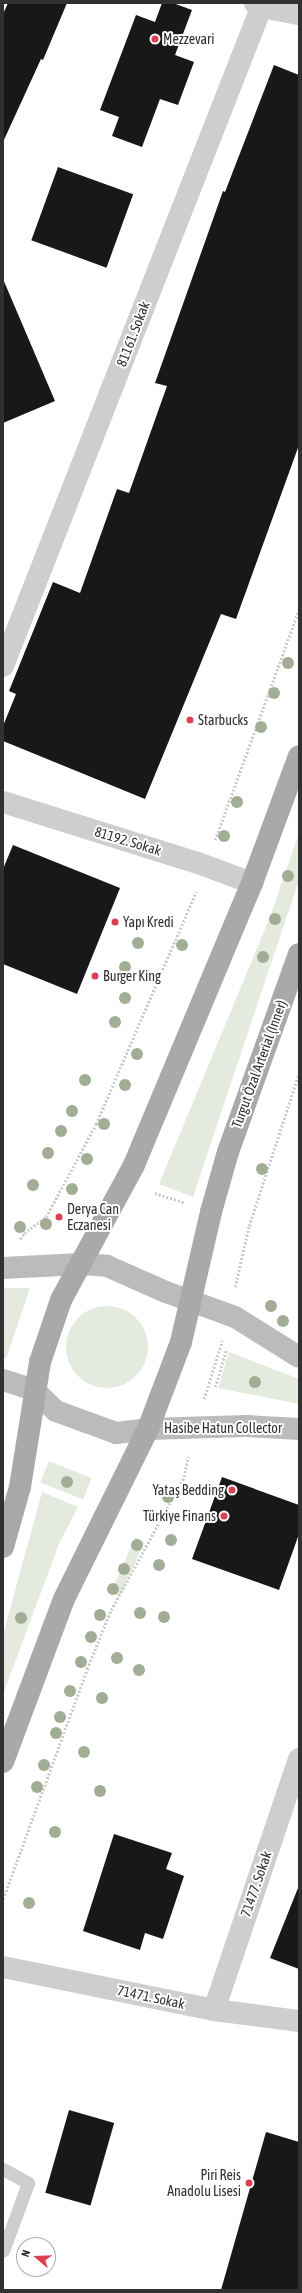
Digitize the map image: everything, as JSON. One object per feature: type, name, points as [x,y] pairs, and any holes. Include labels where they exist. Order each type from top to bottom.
[{"type":"main road","points":[[3,1547],[20,1487],[34,1390],[61,1300],[134,1165],[252,884],[299,756]]},
{"type":"main road","name":"Turgut Özal Arterial (Inner)","points":[[3,1762],[64,1599],[148,1429],[181,1342],[192,1301],[211,1212],[228,1152],[299,954]]},
{"type":"main road","points":[[3,1268],[81,1264],[107,1266],[235,1317],[299,1358]]},
{"type":"main road","points":[[3,1380],[34,1390]]},
{"type":"main road","name":"Hasibe Hatun Collector","points":[[34,1390],[56,1411],[116,1433],[148,1429],[246,1426],[299,1429]]},
{"type":"street","points":[[260,4],[299,14]]},
{"type":"street","name":"81161. Sokak","points":[[3,666],[260,4]]},
{"type":"street","name":"81192. Sokak","points":[[3,802],[198,863],[252,884]]},
{"type":"street","name":"71477. Sokak","points":[[214,2010],[299,1759]]},
{"type":"street","name":"71471. Sokak","points":[[3,1966],[214,2010],[299,2021]]},
{"type":"lane","points":[[3,2169],[28,2183],[3,2251]]},
{"type":"path","points":[[214,844],[299,609]]},
{"type":"path","points":[[18,1245],[24,1232],[46,1217],[96,1124],[198,888]]},
{"type":"path","points":[[240,1268],[249,1226],[299,1073]]},
{"type":"path","points":[[155,1193],[190,1205]]},
{"type":"path","points":[[208,1385],[220,1348]]},
{"type":"path","points":[[215,1387],[226,1351]]},
{"type":"path","points":[[3,1899],[87,1669],[111,1610],[184,1477],[184,1467]]},
{"type":"shaded area","points":[[299,833],[299,880],[193,1197],[159,1184],[270,917]]},
{"type":"shaded area","points":[[3,1288],[30,1288],[6,1359],[3,1358]]},
{"type":"shaded area","points":[[99,1306],[115,1306],[130,1313],[141,1324],[148,1339],[148,1355],[145,1363],[136,1376],[123,1385],[115,1388],[99,1388],[84,1381],[73,1370],[66,1355],[66,1339],[73,1324],[84,1313]]},
{"type":"shaded area","points":[[229,1352],[299,1379],[299,1404],[218,1388]]},
{"type":"shaded area","points":[[49,1461],[92,1478],[83,1500],[40,1482]]},
{"type":"shaded area","points":[[42,1492],[78,1507],[59,1544],[3,1694],[3,1635]]},
{"type":"shaded area","points":[[135,1538],[144,1542],[120,1596],[111,1592]]},
{"type":"building","points":[[8,3],[67,3],[43,60],[41,59],[3,142],[3,14]]},
{"type":"building","points":[[162,3],[173,3],[192,10],[175,55],[194,62],[178,105],[160,99],[142,147],[112,136],[119,117],[100,110],[136,15],[155,22]]},
{"type":"building","points":[[274,65],[299,75],[299,445],[236,619],[221,614],[145,799],[3,741],[3,726],[16,694],[9,691],[53,582],[80,593],[117,489],[129,493],[167,386],[155,383],[223,191],[225,192]]},
{"type":"building","points":[[58,167],[133,194],[106,268],[31,240]]},
{"type":"building","points":[[3,279],[55,401],[3,423]]},
{"type":"building","points":[[13,845],[120,888],[77,994],[3,964],[3,869]]},
{"type":"building","points":[[222,1477],[299,1505],[299,1534],[279,1590],[192,1559]]},
{"type":"building","points":[[114,1834],[172,1853],[166,1869],[184,1876],[163,1939],[145,1933],[140,1950],[83,1931]]},
{"type":"building","points":[[299,1888],[299,1969],[270,1958]]},
{"type":"building","points":[[69,2110],[114,2123],[90,2206],[45,2193]]},
{"type":"building","points":[[266,2132],[299,2142],[299,2290],[221,2290]]},
{"type":"place","name":"Mezzevari","points":[[155,39]]},
{"type":"place","name":"Starbucks","points":[[190,720]]},
{"type":"place","name":"Yapı Kredi","points":[[115,922]]},
{"type":"place","name":"Burger King","points":[[95,976]]},
{"type":"place","name":"Derya Can Eczanesi","points":[[59,1217]]},
{"type":"place","name":"Yataş Bedding","points":[[232,1490]]},
{"type":"place","name":"Türkiye Finans","points":[[224,1516]]},
{"type":"place","name":"Piri Reis Anadolu Lisesi","points":[[249,2183]]}]
